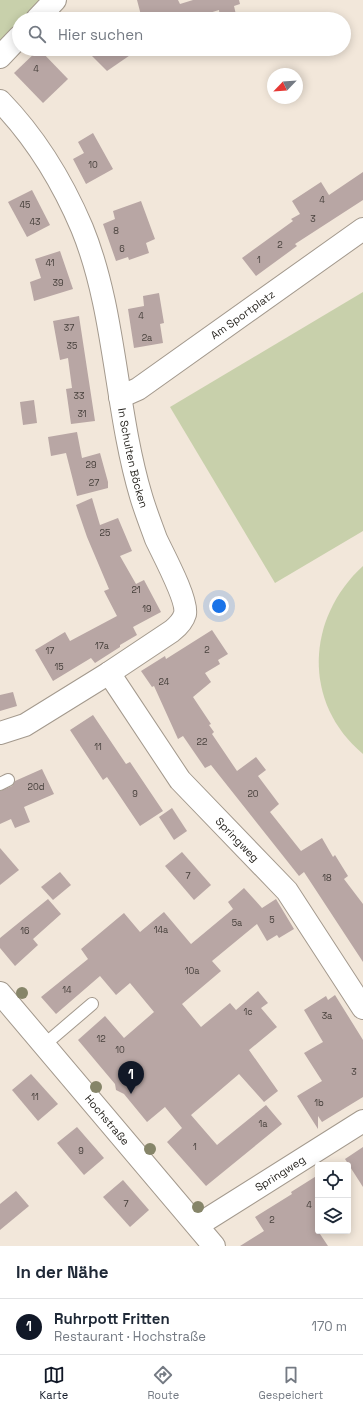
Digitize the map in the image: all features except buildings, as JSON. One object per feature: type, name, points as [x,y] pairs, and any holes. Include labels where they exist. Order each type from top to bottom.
[{"type":"street","points":[[44,12],[55,0]]},
{"type":"street","points":[[0,57],[12,44]]},
{"type":"street","name":"In Schulten Böcken","points":[[0,101],[34,141],[59,180],[82,228],[98,276],[120,397],[127,445],[141,497],[156,538],[184,602],[185,614],[180,623],[172,631],[109,674],[25,725],[0,733]]},
{"type":"street","name":"Am Sportplatz","points":[[120,397],[138,390],[363,229]]},
{"type":"street","name":"Springweg","points":[[109,674],[180,780],[287,891],[363,1008]]},
{"type":"street","name":"Hochstraße","points":[[0,993],[214,1246]]},
{"type":"street","name":"Springweg","points":[[198,1226],[363,1121]]},
{"type":"lane","points":[[44,1045],[92,1004]]},
{"type":"green space","points":[[0,0],[40,0],[28,12],[12,12],[12,28],[0,41]]},
{"type":"green space","points":[[363,292],[363,531],[275,583],[170,407]]},
{"type":"green space","points":[[363,566],[363,754],[343,733],[329,710],[321,686],[319,660],[322,635],[330,610],[344,587]]},
{"type":"place","name":"Ruhrpott Fritten","points":[[131,1094]]}]
